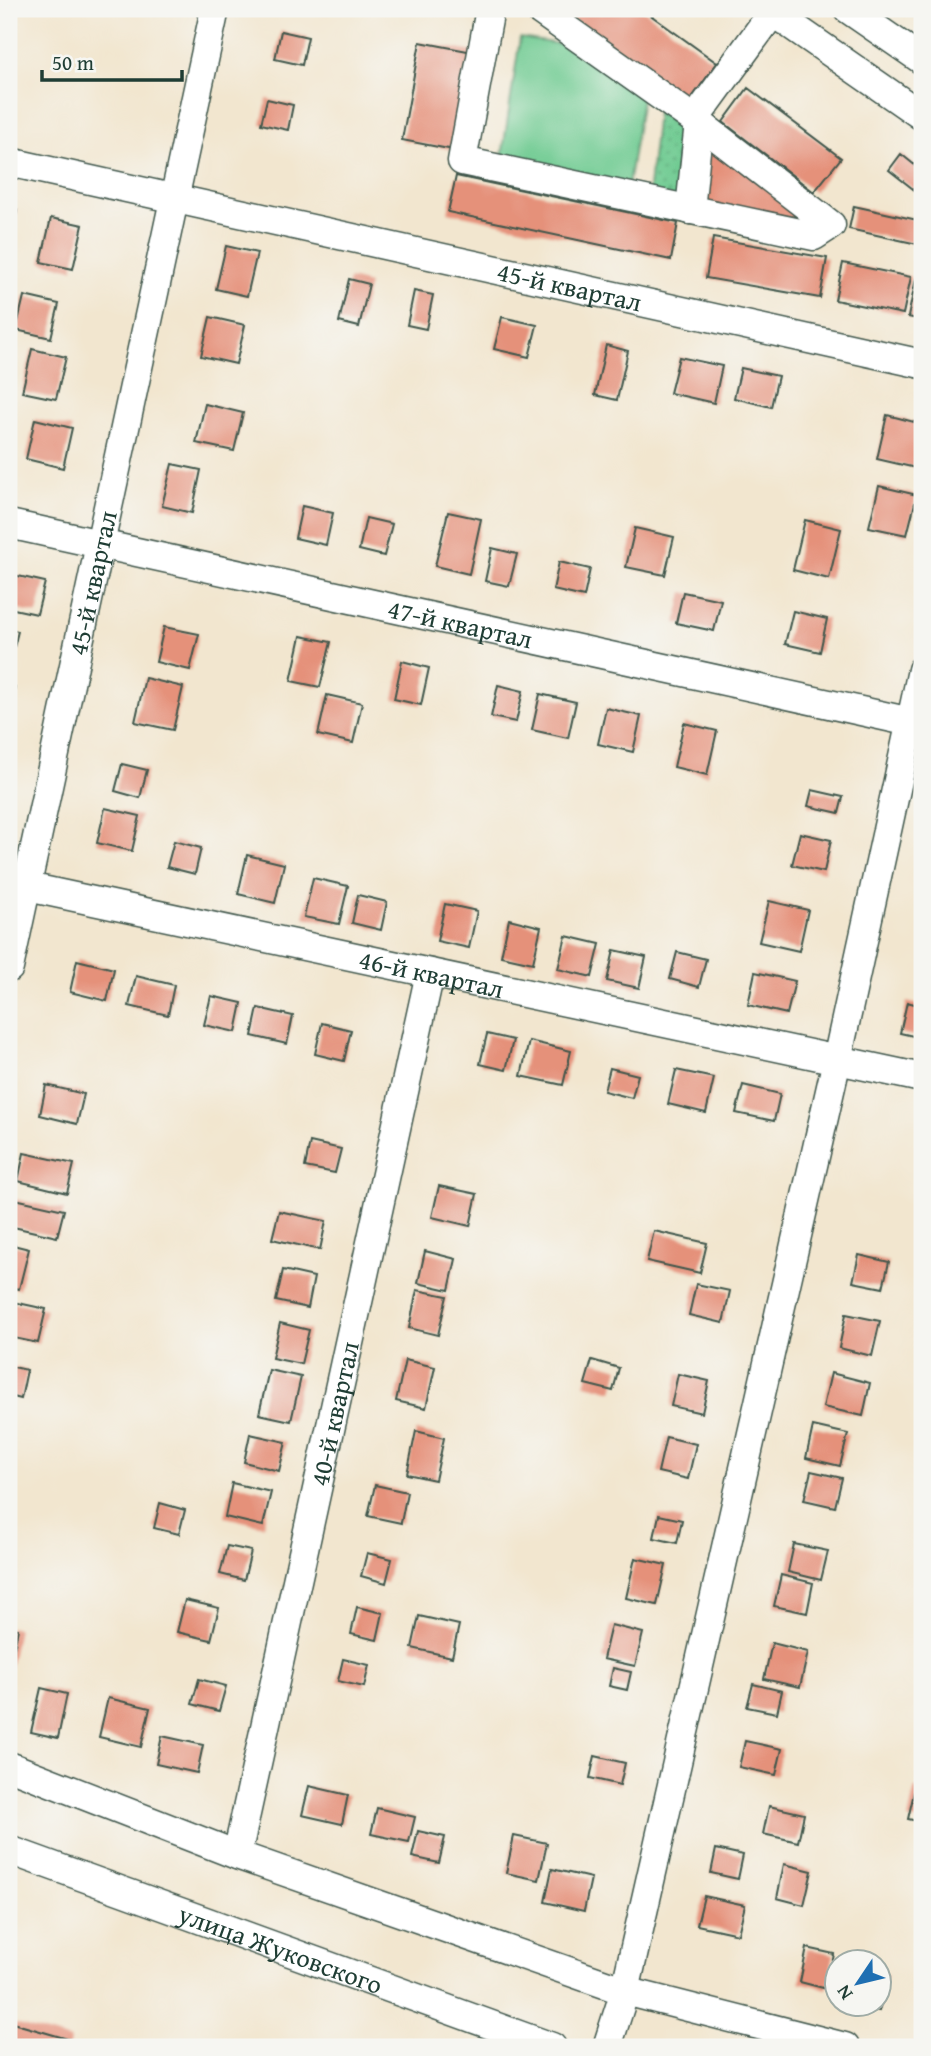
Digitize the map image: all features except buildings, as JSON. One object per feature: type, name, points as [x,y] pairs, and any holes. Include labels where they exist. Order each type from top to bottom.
[{"type":"street","name":"45-й квартал","points":[[9,968],[18,885],[100,544],[215,9]]},
{"type":"street","points":[[490,9],[462,162],[814,236],[831,225],[699,123],[538,9]]},
{"type":"street","points":[[848,9],[922,60]]},
{"type":"street","points":[[690,210],[701,112],[770,10],[922,116]]},
{"type":"street","points":[[9,162],[174,199]]},
{"type":"street","name":"45-й квартал","points":[[174,199],[922,364]]},
{"type":"street","name":"47-й квартал","points":[[9,524],[911,722]]},
{"type":"street","points":[[607,2047],[625,1991],[837,1060],[922,670]]},
{"type":"street","name":"46-й квартал","points":[[18,885],[922,1078]]},
{"type":"street","name":"40-й квартал","points":[[237,1855],[430,973]]},
{"type":"street","points":[[9,1766],[237,1855],[625,1991],[845,2047]]},
{"type":"street","name":"улица Жуковского","points":[[9,1850],[552,2047]]},
{"type":"green space","points":[[520,38],[579,47],[643,92],[628,185],[501,163]]},
{"type":"green space","points":[[658,102],[690,125],[681,201],[648,197]]}]
